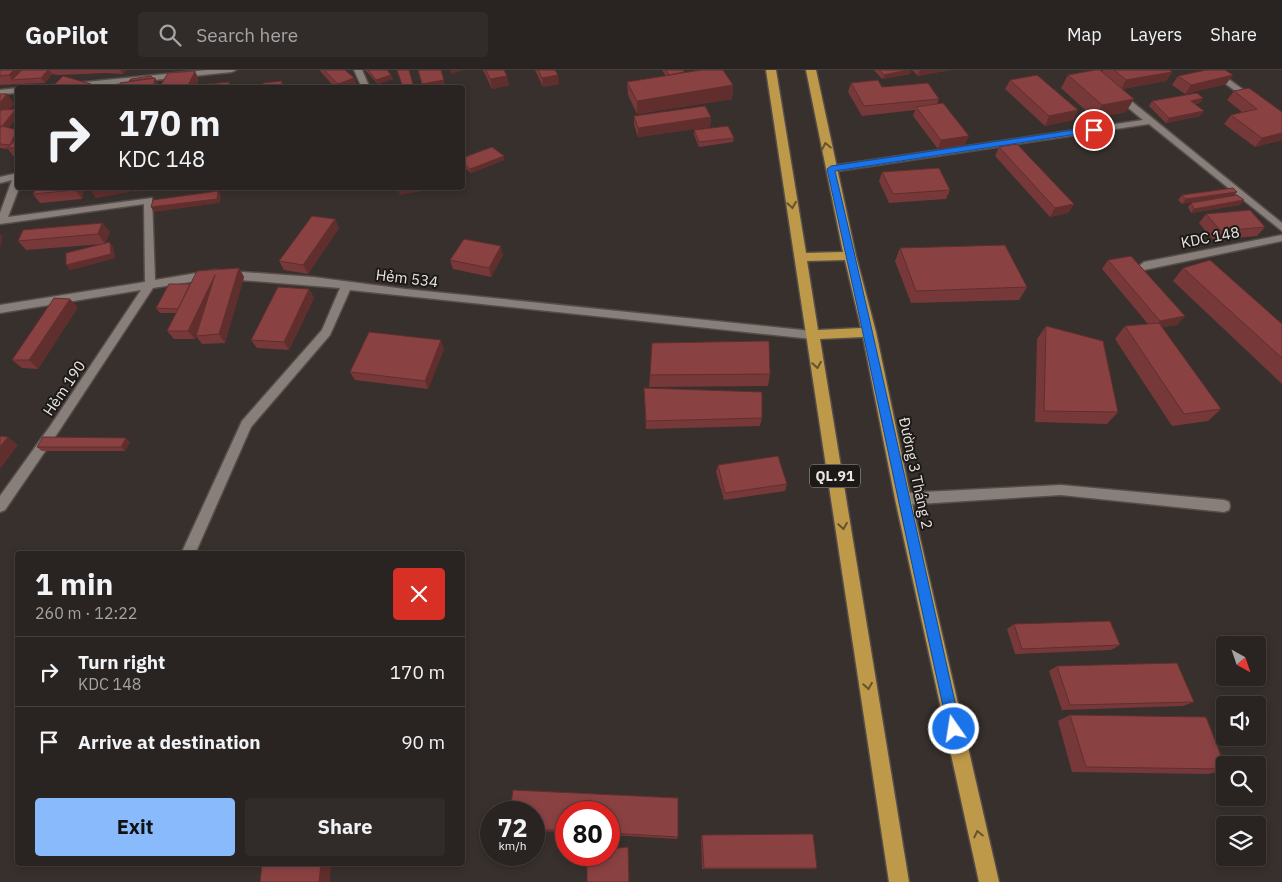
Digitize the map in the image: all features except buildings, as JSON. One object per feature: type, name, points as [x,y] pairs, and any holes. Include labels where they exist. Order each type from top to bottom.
[{"type":"highway","name":"QL.91","points":[[771,70],[899,882]]},
{"type":"highway","name":"Đường 3 Tháng 2","points":[[811,70],[850,256],[869,332],[903,500],[989,882]]},
{"type":"highway","points":[[800,256],[850,256]]},
{"type":"highway","points":[[812,335],[869,332]]},
{"type":"street","points":[[77,85],[232,70]]},
{"type":"street","points":[[358,70],[365,85]]},
{"type":"street","points":[[1211,70],[1258,103]]},
{"type":"street","points":[[1109,87],[1282,228]]},
{"type":"street","points":[[0,92],[15,90]]},
{"type":"street","points":[[831,169],[1151,121]]},
{"type":"street","points":[[0,180],[15,177]]},
{"type":"street","points":[[15,185],[2,222],[149,200],[150,284]]},
{"type":"street","name":"KDC 148","points":[[1144,266],[1282,238]]},
{"type":"street","name":"Hẻm 534","points":[[0,309],[215,274],[313,281],[601,314],[812,335]]},
{"type":"street","name":"Hẻm 190","points":[[0,506],[56,428],[150,284]]},
{"type":"street","points":[[189,551],[246,424],[326,332],[347,285]]},
{"type":"street","points":[[903,500],[1061,490],[1224,506]]},
{"type":"route","points":[[954,729],[903,500],[869,332],[831,169],[1094,130]]}]
